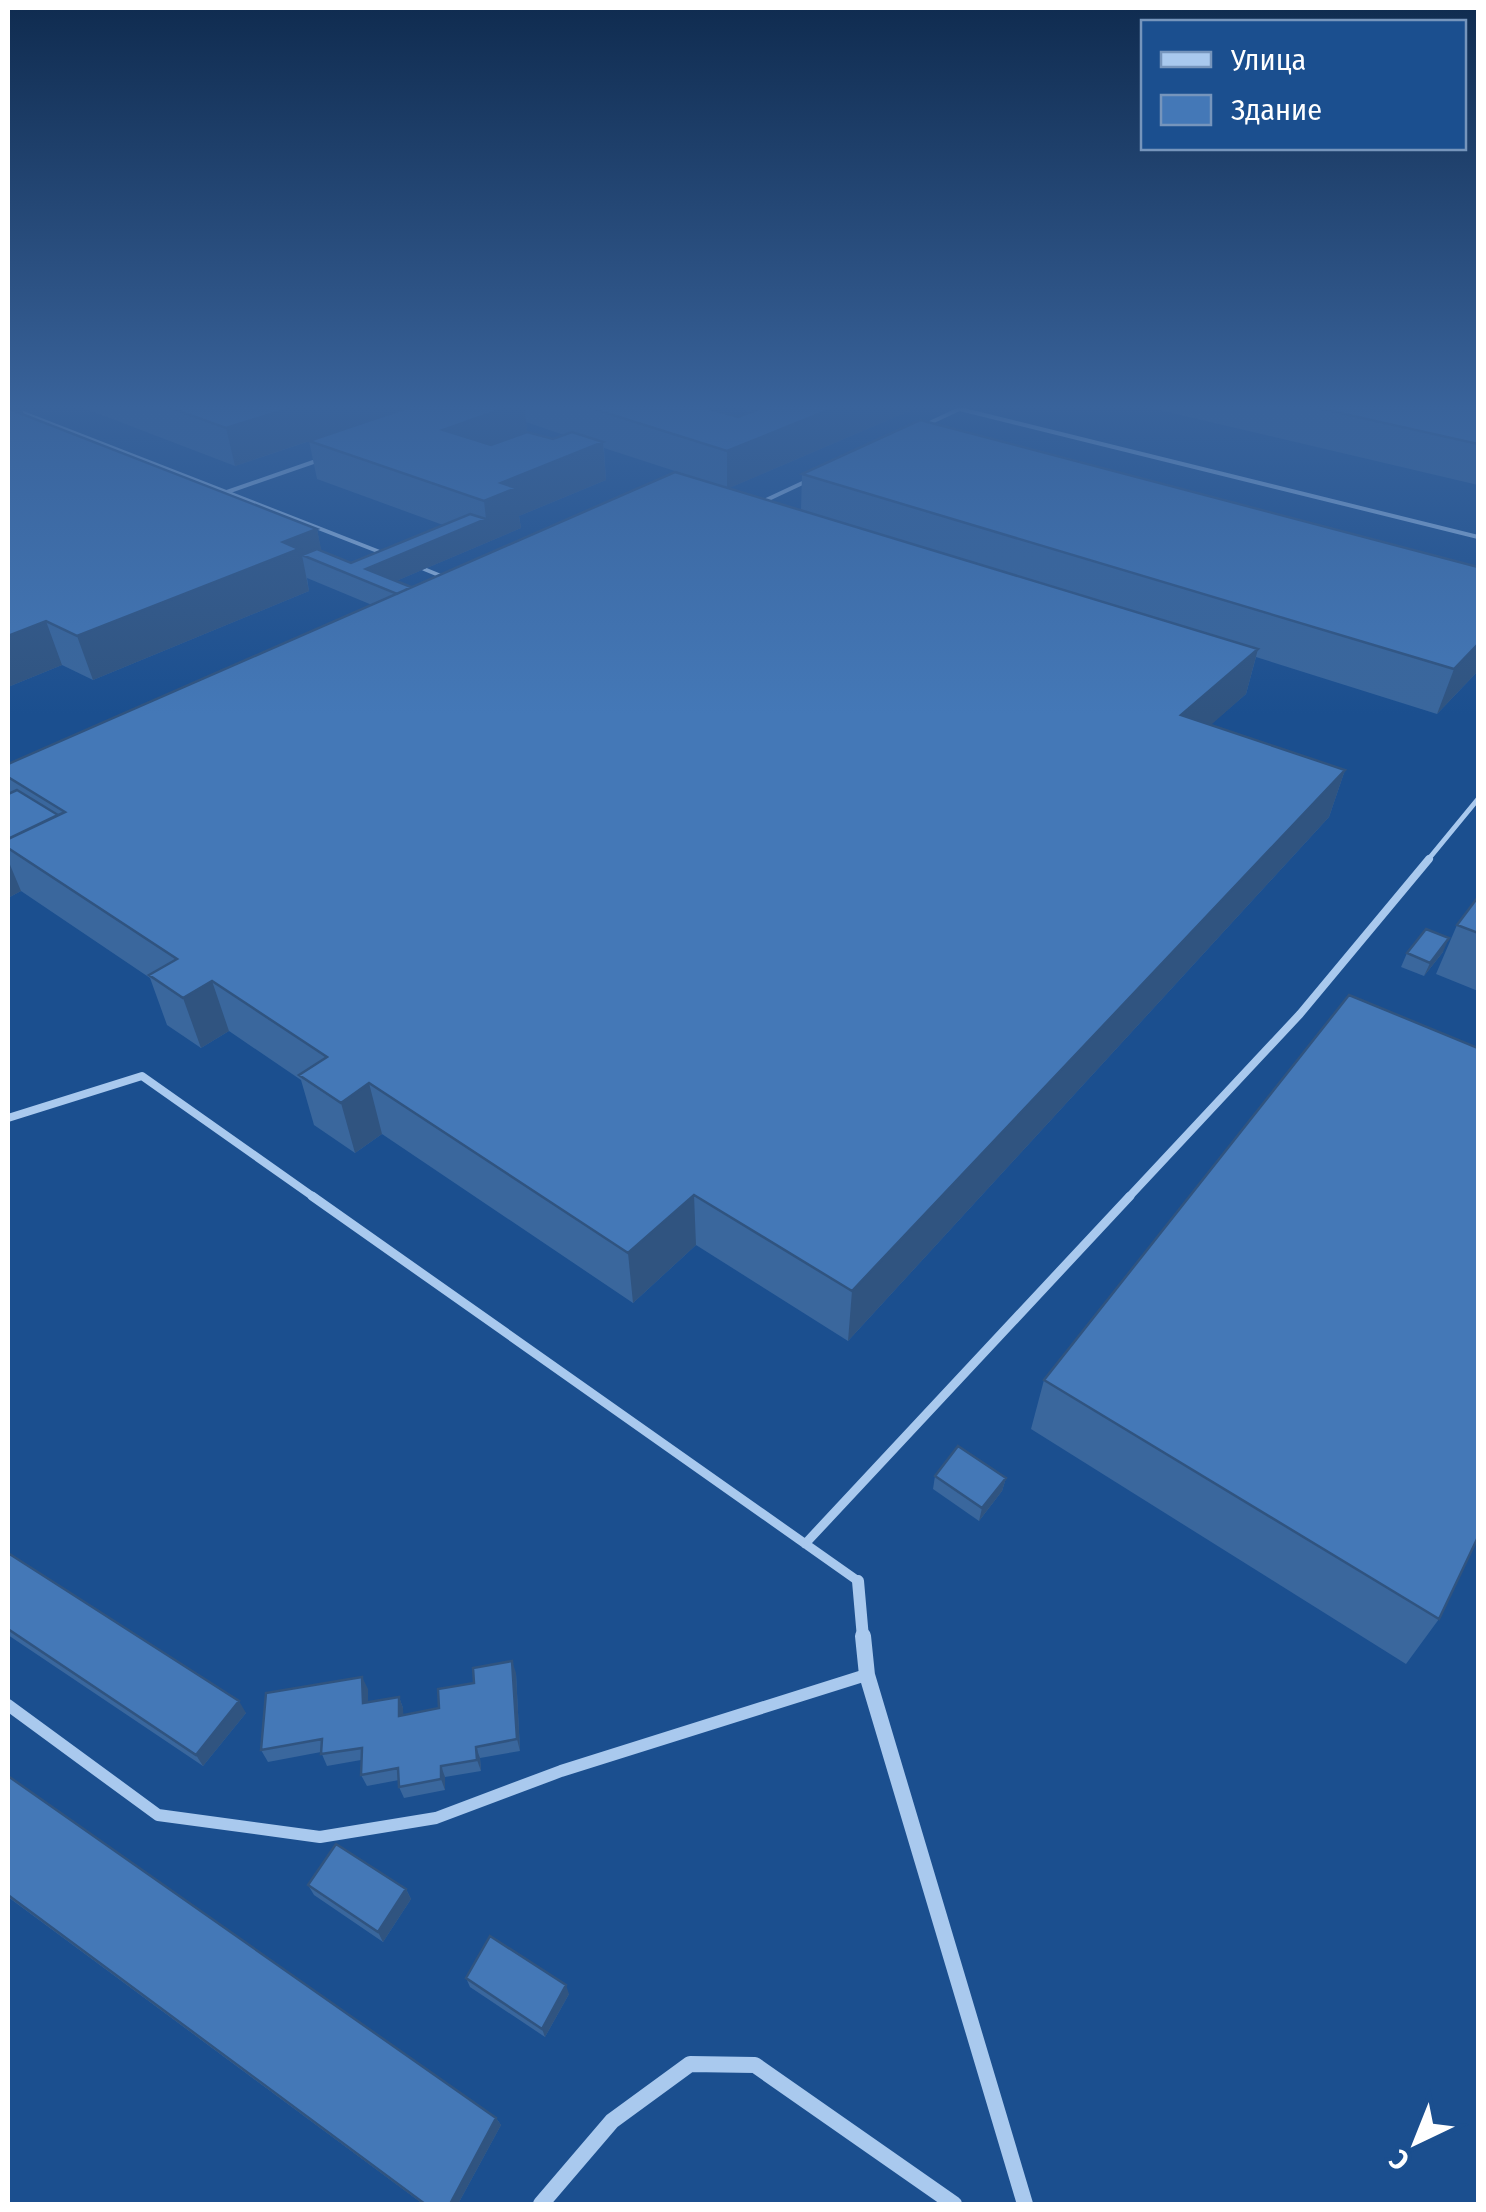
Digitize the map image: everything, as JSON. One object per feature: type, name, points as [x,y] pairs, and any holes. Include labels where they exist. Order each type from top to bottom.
[{"type":"street","points":[[858,1581],[867,1675],[1025,2204]]},
{"type":"street","points":[[541,2204],[612,2120],[690,2064],[755,2065],[954,2204]]},
{"type":"lane","points":[[268,508],[390,556]]},
{"type":"lane","points":[[1359,508],[1478,538]]},
{"type":"lane","points":[[424,569],[450,580]]},
{"type":"lane","points":[[805,1544],[1300,1014],[1478,799]]},
{"type":"lane","points":[[8,1118],[142,1076],[858,1581]]},
{"type":"lane","points":[[8,1705],[158,1815],[320,1837],[436,1818],[561,1771],[867,1675]]},
{"type":"building","points":[[8,508],[264,508],[317,529],[283,542],[299,549],[77,636],[46,621],[8,636]]},
{"type":"building","points":[[592,508],[794,508],[1258,649],[1181,715],[1345,770],[852,1291],[694,1195],[628,1253],[369,1083],[341,1103],[299,1075],[327,1057],[212,981],[183,998],[149,975],[177,959],[8,848],[8,839],[65,812],[8,777],[8,764]]},
{"type":"building","points":[[916,508],[1255,508],[1478,567],[1478,644],[1454,669]]},
{"type":"building","points":[[470,514],[486,519],[366,569],[411,587],[397,594],[302,555],[317,549],[351,563]]},
{"type":"building","points":[[17,790],[58,815],[8,839],[8,794]]},
{"type":"building","points":[[1478,897],[1478,933],[1457,925]]},
{"type":"building","points":[[1426,929],[1449,938],[1430,963],[1407,953]]},
{"type":"building","points":[[1349,995],[1478,1048],[1478,1537],[1439,1619],[1044,1380]]},
{"type":"building","points":[[958,1446],[1006,1478],[982,1508],[935,1476]]},
{"type":"building","points":[[8,1553],[239,1701],[196,1755],[8,1629]]},
{"type":"building","points":[[512,1661],[517,1739],[476,1747],[477,1760],[441,1766],[441,1779],[399,1787],[398,1768],[361,1775],[362,1748],[321,1754],[322,1739],[261,1750],[266,1693],[362,1677],[363,1703],[399,1697],[399,1716],[439,1708],[438,1689],[474,1683],[473,1668]]},
{"type":"building","points":[[8,1776],[496,2118],[450,2204],[425,2204],[8,1895]]},
{"type":"building","points":[[336,1844],[406,1889],[378,1932],[308,1885]]},
{"type":"building","points":[[490,1936],[566,1985],[542,2029],[466,1978]]}]
